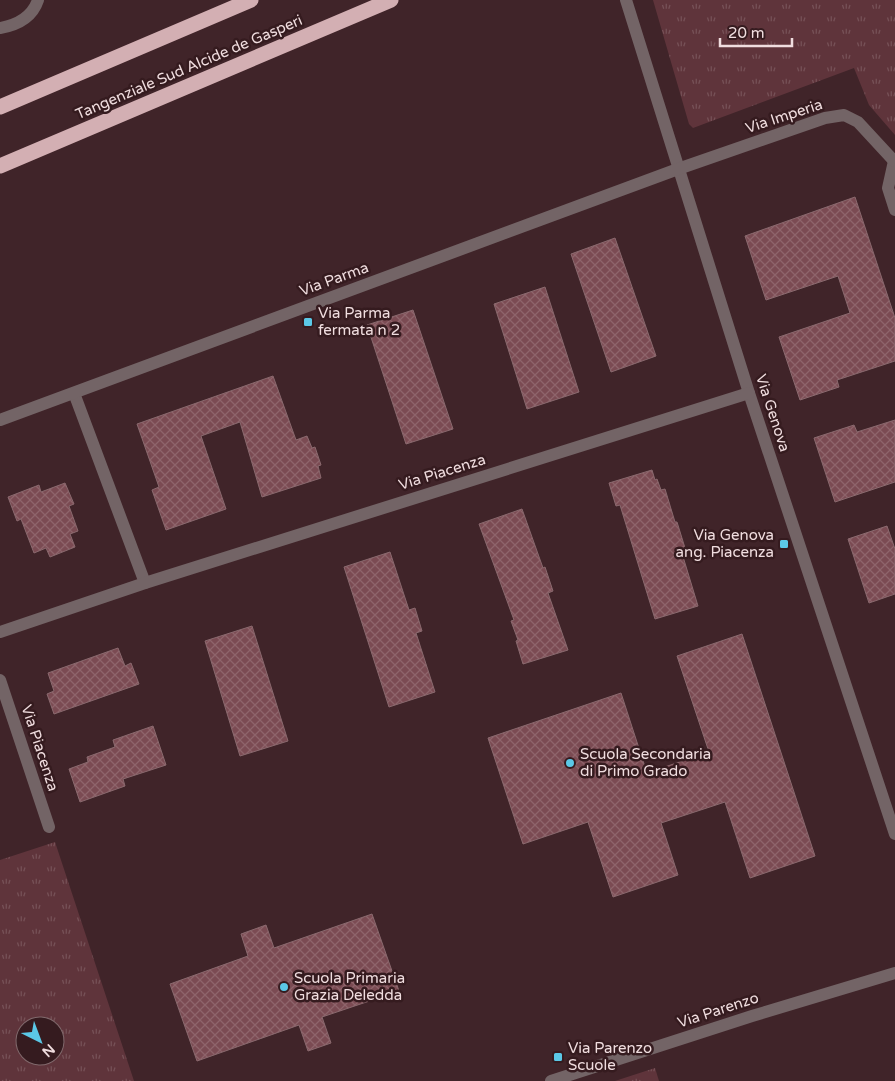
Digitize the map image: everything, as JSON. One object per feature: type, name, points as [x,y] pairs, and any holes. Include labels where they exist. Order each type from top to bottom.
[{"type":"highway","points":[[0,107],[251,0]]},
{"type":"highway","name":"Tangenziale Sud Alcide de Gasperi","points":[[0,166],[391,0]]},
{"type":"street","name":"Via Genova","points":[[626,0],[749,393],[895,834]]},
{"type":"street","points":[[0,28],[14,26],[26,18],[39,1]]},
{"type":"street","name":"Via Imperia","points":[[678,168],[825,118],[844,115],[858,122],[894,161],[888,188],[895,210]]},
{"type":"street","name":"Via Parma","points":[[0,420],[678,168]]},
{"type":"street","points":[[74,393],[145,583]]},
{"type":"street","name":"Via Piacenza","points":[[0,632],[145,583],[749,393]]},
{"type":"street","name":"Via Piacenza","points":[[0,680],[49,826]]},
{"type":"street","name":"Via Parenzo","points":[[551,1081],[895,972]]},
{"type":"green space","points":[[653,0],[895,0],[895,135],[869,105],[854,68],[693,128],[689,124]]},
{"type":"green space","points":[[55,842],[134,1081],[0,1081],[0,860]]},
{"type":"green space","points":[[655,1068],[659,1081],[615,1081]]},
{"type":"building","points":[[855,197],[895,318],[895,361],[837,380],[839,387],[800,400],[779,337],[850,313],[838,276],[766,300],[745,236]]},
{"type":"building","points":[[615,238],[656,356],[611,372],[571,254]]},
{"type":"building","points":[[545,287],[579,392],[527,409],[494,304]]},
{"type":"building","points":[[413,310],[453,429],[406,444],[367,325]]},
{"type":"building","points":[[273,376],[296,440],[307,436],[312,448],[315,447],[321,465],[318,466],[321,478],[262,497],[240,422],[201,436],[226,509],[166,530],[152,490],[159,487],[137,424]]},
{"type":"building","points":[[895,420],[895,482],[835,502],[814,438],[854,425],[857,432]]},
{"type":"building","points":[[652,470],[661,490],[665,489],[675,522],[677,522],[685,548],[681,550],[698,606],[655,619],[620,505],[616,506],[609,483]]},
{"type":"building","points":[[65,483],[74,504],[69,506],[78,531],[70,534],[75,547],[50,557],[46,548],[34,553],[21,519],[17,521],[8,497],[39,485],[41,492]]},
{"type":"building","points":[[522,509],[553,591],[548,593],[568,650],[523,664],[516,641],[518,640],[511,621],[514,620],[479,524]]},
{"type":"building","points":[[887,526],[895,549],[895,594],[869,603],[848,539]]},
{"type":"building","points":[[390,552],[409,610],[415,608],[422,631],[416,633],[435,692],[389,707],[344,567]]},
{"type":"building","points":[[252,626],[288,741],[240,756],[205,641]]},
{"type":"building","name":"Scuola Secondaria di Primo Grado","points":[[742,634],[815,856],[750,878],[725,802],[661,823],[678,875],[613,897],[588,822],[523,844],[488,738],[621,693],[647,773],[709,752],[677,656]]},
{"type":"building","points":[[118,648],[125,666],[131,663],[139,684],[54,714],[47,694],[54,691],[48,673]]},
{"type":"building","points":[[153,726],[166,765],[123,779],[125,786],[80,802],[69,769],[88,762],[87,757],[115,747],[113,740]]},
{"type":"building","name":"Scuola Primaria Grazia Deledda","points":[[372,914],[399,991],[322,1017],[331,1043],[308,1051],[299,1025],[197,1061],[170,984],[248,956],[241,934],[266,925],[274,948]]},
{"type":"place","name":"Via Parma fermata n 2","points":[[308,322]]},
{"type":"place","name":"Via Genova ang. Piacenza","points":[[784,544]]},
{"type":"place","name":"Scuola Secondaria di Primo Grado","points":[[570,763]]},
{"type":"place","name":"Scuola Primaria Grazia Deledda","points":[[284,987]]},
{"type":"place","name":"Via Parenzo Scuole","points":[[558,1057]]}]
